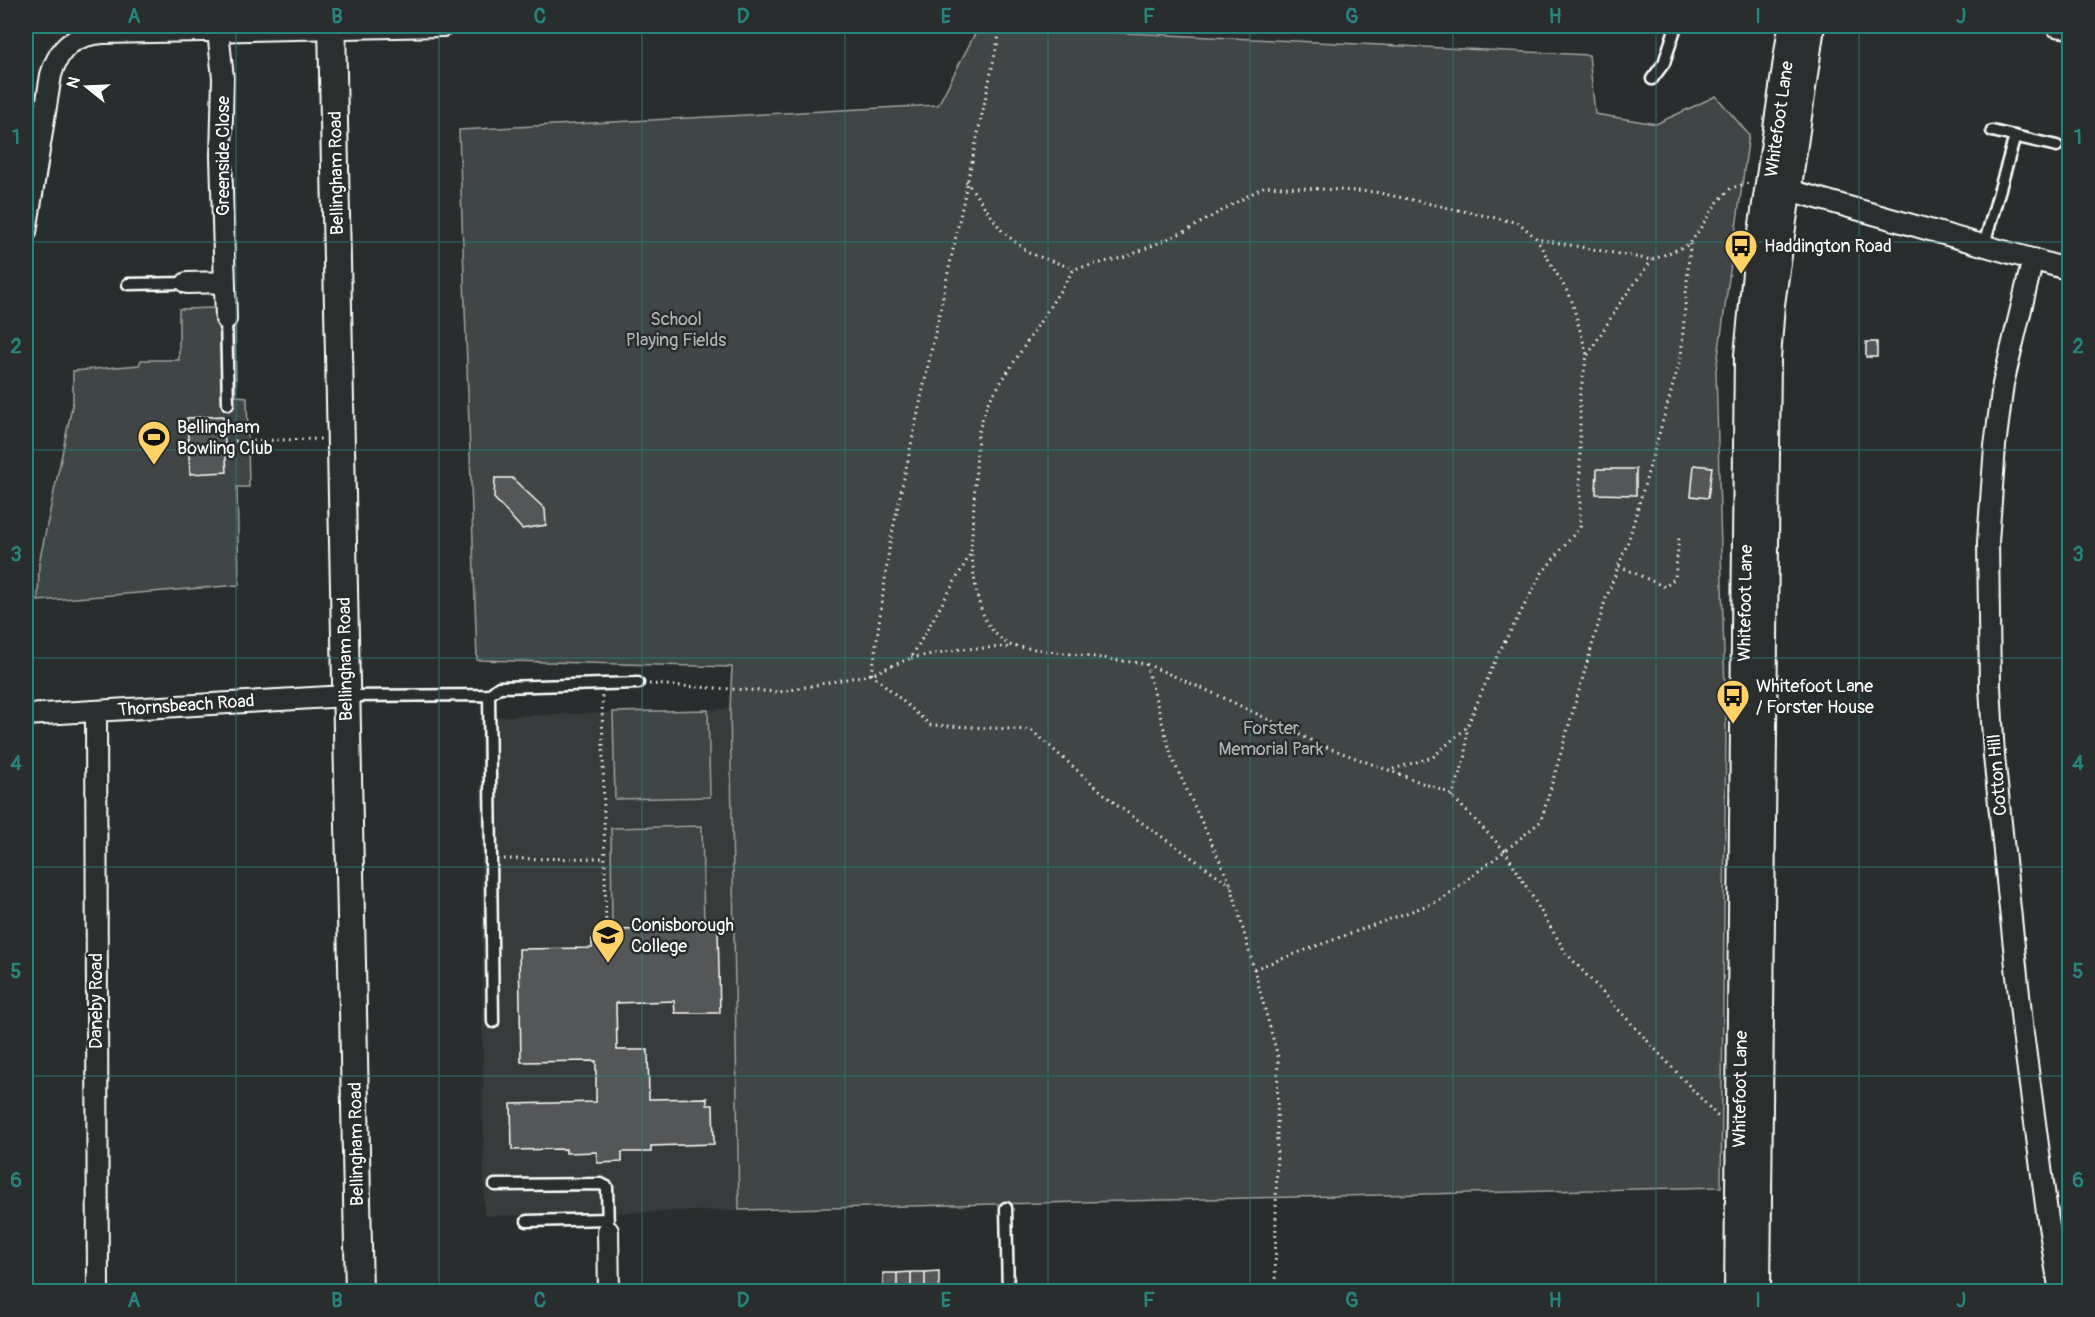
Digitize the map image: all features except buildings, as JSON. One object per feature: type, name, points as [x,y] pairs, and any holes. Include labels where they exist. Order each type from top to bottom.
[{"type":"street","points":[[26,232],[51,75],[56,59],[64,46],[87,34],[443,26]]},
{"type":"street","name":"Whitefoot Lane","points":[[1757,1292],[1751,911],[1748,355],[1792,26]]},
{"type":"street","name":"Whitefoot Lane","points":[[1769,185],[1810,26]]},
{"type":"street","points":[[2056,26],[2070,28]]},
{"type":"street","name":"Bellingham Road","points":[[332,27],[359,1292]]},
{"type":"street","name":"Greenside Close","points":[[218,31],[223,78],[221,156],[226,319]]},
{"type":"street","points":[[1769,185],[2070,270]]},
{"type":"street","name":"Cotton Hill","points":[[2033,259],[2003,384],[1995,446],[1988,542],[1990,686],[1994,756],[2023,1033],[2048,1221],[2060,1292]]},
{"type":"street","points":[[187,283],[225,282]]},
{"type":"street","name":"Thornsbeach Road","points":[[26,715],[346,696]]},
{"type":"street","name":"Daneby Road","points":[[96,711],[98,1292]]},
{"type":"street","name":"Whitefoot Lane","points":[[1738,1292],[1751,911]]},
{"type":"street","points":[[608,1225],[609,1292]]},
{"type":"lane","points":[[1652,79],[1664,63],[1676,26]]},
{"type":"lane","points":[[1992,131],[2057,146]]},
{"type":"lane","points":[[1984,245],[2015,136]]},
{"type":"lane","points":[[128,284],[187,283]]},
{"type":"lane","points":[[226,319],[228,404]]},
{"type":"lane","points":[[346,696],[489,695],[499,687],[602,682],[638,683]]},
{"type":"lane","points":[[489,695],[493,860],[493,1022]]},
{"type":"lane","points":[[495,1185],[601,1184],[607,1187],[608,1225],[527,1221]]},
{"type":"lane","points":[[1006,1208],[1008,1292]]},
{"type":"path","points":[[872,674],[890,543],[1001,26]]},
{"type":"path","points":[[966,181],[1002,231],[1020,246],[1029,253],[1074,269],[1126,257],[1188,230],[1265,186],[1375,192],[1519,223],[1537,239],[1571,298],[1587,355]]},
{"type":"path","points":[[1254,969],[1439,901],[1541,821],[1605,602],[1633,528],[1681,357],[1690,244],[1716,204],[1731,188],[1769,185]]},
{"type":"path","points":[[1537,239],[1652,260]]},
{"type":"path","points":[[1452,797],[1466,755],[1467,727],[1498,654],[1542,573],[1580,527],[1580,394],[1587,355],[1620,303],[1652,260],[1690,244]]},
{"type":"path","points":[[1012,646],[1002,641],[983,618],[975,586],[971,553],[978,434],[987,404],[1074,269]]},
{"type":"path","points":[[235,441],[341,439]]},
{"type":"path","points":[[1619,566],[1665,587],[1675,578],[1678,538]]},
{"type":"path","points":[[911,658],[971,553]]},
{"type":"path","points":[[638,683],[780,692],[872,674],[911,658],[961,649],[1012,646],[1146,664],[1222,697],[1321,745],[1391,770],[1452,797],[1505,851],[1566,953],[1726,1126]]},
{"type":"path","points":[[1146,664],[1172,758],[1231,885],[1278,1057],[1275,1292]]},
{"type":"path","points":[[872,674],[930,725],[1031,730],[1118,806],[1231,885]]},
{"type":"path","points":[[602,682],[606,931]]},
{"type":"path","points":[[1391,770],[1433,757],[1467,727]]},
{"type":"path","points":[[493,860],[605,858]]},
{"type":"shaded area","name":"Conisborough College","points":[[730,709],[739,1210],[484,1216],[480,717]]},
{"type":"green space","name":"Forster Memorial Park","points":[[979,26],[1589,55],[1595,114],[1656,124],[1716,96],[1749,135],[1716,371],[1726,726],[1721,1187],[739,1210],[730,709],[732,667],[477,660],[459,130],[938,105]]},
{"type":"green space","name":"Bellingham Bowling Club","points":[[219,308],[235,319],[236,396],[247,397],[249,487],[237,487],[239,585],[38,601],[39,563],[73,402],[73,371],[139,365],[141,360],[179,360],[179,309]]},
{"type":"green space","points":[[708,710],[710,797],[615,799],[613,712]]},
{"type":"green space","points":[[702,826],[704,928],[612,930],[611,828]]},
{"type":"place","name":"Haddington Road","points":[[1741,275]]},
{"type":"place","name":"Bellingham Bowling Club","points":[[154,466]]},
{"type":"place","name":"Whitefoot Lane / Forster House","points":[[1733,725]]},
{"type":"place","name":"Conisborough College","points":[[608,964]]},
{"type":"park label","name":"School Playing Fields","points":[[676,329]]}]
